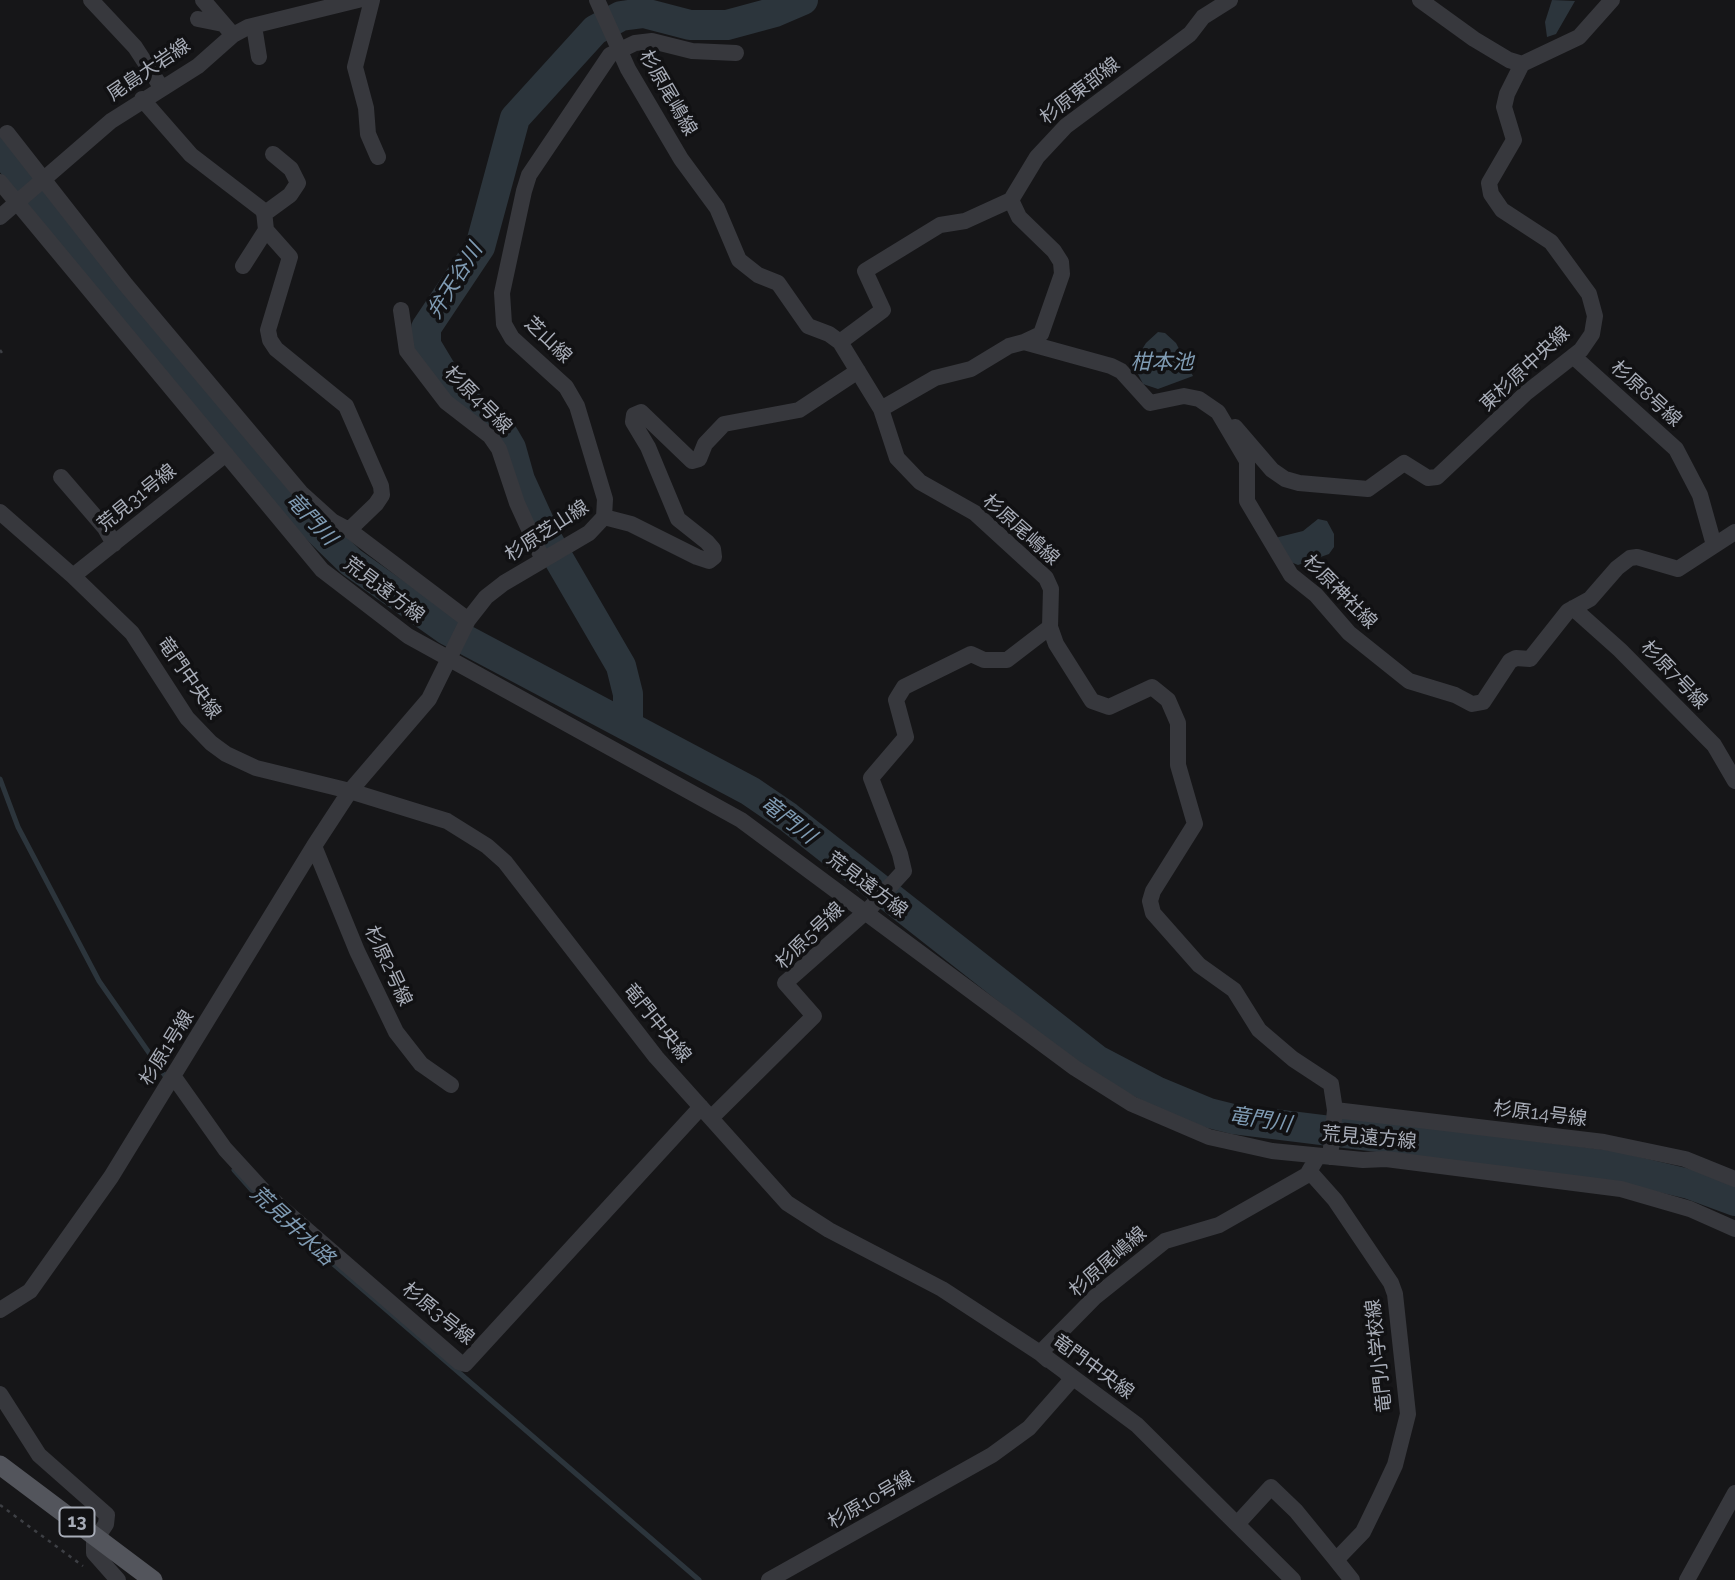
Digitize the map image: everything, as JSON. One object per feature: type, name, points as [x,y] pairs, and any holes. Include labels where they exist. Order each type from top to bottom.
[{"type":"main road","name":"13","points":[[0,1465],[153,1580]]},
{"type":"street","points":[[91,0],[135,47],[160,87]]},
{"type":"street","points":[[203,0],[228,29]]},
{"type":"street","name":"尾島大岩線","points":[[0,217],[86,141],[142,99],[198,66],[228,29],[254,26],[298,7],[358,0]]},
{"type":"street","points":[[372,0],[355,67],[364,97],[368,134],[378,157]]},
{"type":"street","name":"杉原尾嶋線","points":[[597,0],[616,42],[681,159],[717,208],[739,260],[758,275],[778,283],[808,326],[839,342],[881,409],[897,458],[920,482],[975,513],[1046,578],[1051,589],[1051,626],[1056,644],[1092,701],[1109,707],[1153,687],[1168,700],[1178,723],[1178,765],[1195,824],[1153,891],[1150,901],[1153,913],[1199,965],[1234,989],[1259,1030],[1293,1059],[1331,1084],[1335,1112],[1326,1154],[1310,1172],[1219,1225],[1165,1241],[1095,1297],[1040,1353]]},
{"type":"street","name":"杉原東部線","points":[[1011,200],[1037,157],[1066,125],[1230,0]]},
{"type":"street","points":[[1420,0],[1474,39],[1509,60],[1522,64],[1579,37],[1612,0]]},
{"type":"street","points":[[198,19],[228,29]]},
{"type":"street","points":[[254,26],[259,57]]},
{"type":"street","points":[[616,42],[652,41],[692,51],[736,53]]},
{"type":"street","name":"芝山線","points":[[604,517],[602,488],[577,406],[551,370],[512,338],[501,308],[529,175],[616,42]]},
{"type":"street","name":"東杉原中央線","points":[[1217,412],[1285,480],[1368,489],[1404,463],[1428,478],[1443,473],[1526,393],[1573,356],[1591,334],[1595,316],[1590,294],[1551,242],[1503,211],[1491,194],[1489,183],[1514,140],[1504,107],[1507,94],[1522,64]]},
{"type":"street","points":[[142,99],[191,155],[265,222],[290,257],[268,330],[270,340],[276,349],[346,406],[382,486],[382,495],[376,504],[349,530]]},
{"type":"street","points":[[7,133],[126,285],[301,492],[332,521],[349,530],[467,621]]},
{"type":"street","points":[[243,267],[265,222],[298,183],[291,169],[273,154]]},
{"type":"street","name":"荒見遠方線","points":[[0,182],[19,200],[322,570],[408,636],[452,653],[741,820],[868,909],[1075,1068],[1132,1104],[1209,1136],[1272,1151],[1386,1159],[1621,1189],[1690,1209],[1735,1229]]},
{"type":"street","points":[[839,342],[883,310],[865,271],[940,225],[965,221],[1011,200],[1019,217],[1054,251],[1061,262],[1062,274],[1041,334],[1009,346],[971,369],[935,378],[881,409]]},
{"type":"street","name":"杉原4号線","points":[[401,310],[407,351],[446,402],[490,436],[499,449],[517,503],[544,559]]},
{"type":"street","points":[[1024,342],[1111,366],[1121,371],[1150,403],[1184,397],[1199,399],[1217,412]]},
{"type":"street","name":"杉原8号線","points":[[1573,356],[1676,449],[1700,495],[1714,545]]},
{"type":"street","name":"杉原芝山線","points":[[350,791],[429,699],[467,621],[486,597],[589,533],[604,517],[631,524],[709,561],[714,556],[713,549],[678,519],[648,447],[633,422],[634,415],[641,412],[692,461],[699,459],[705,444],[724,425],[799,410],[858,371]]},
{"type":"street","name":"杉原神社線","points":[[1217,412],[1247,461],[1247,501],[1291,575],[1316,595],[1349,633],[1409,681],[1455,695],[1472,705],[1483,702],[1510,661],[1516,658],[1530,659],[1573,608],[1590,599],[1617,568],[1630,558],[1637,556],[1678,569],[1735,533]]},
{"type":"street","name":"荒見31号線","points":[[73,576],[226,454]]},
{"type":"street","points":[[61,477],[105,528],[114,544]]},
{"type":"street","name":"竜門中央線","points":[[0,512],[73,576],[132,633],[187,718],[211,743],[256,768],[350,791],[447,821],[487,846],[505,862],[631,1027],[788,1203],[807,1217],[942,1289],[1040,1353],[1138,1425],[1293,1580]]},
{"type":"street","name":"杉原7号線","points":[[1573,608],[1620,650],[1714,746],[1735,781]]},
{"type":"street","name":"杉原5号線","points":[[706,1112],[814,1016],[785,983],[868,909],[904,871],[871,778],[906,737],[896,700],[904,687],[971,654],[984,660],[1007,660],[1051,626]]},
{"type":"street","name":"杉原1号線","points":[[0,1310],[30,1292],[111,1177],[350,791]]},
{"type":"street","name":"杉原2号線","points":[[314,846],[396,1032],[421,1064],[451,1084]]},
{"type":"street","name":"杉原3号線","points":[[171,1081],[268,1198],[459,1362],[466,1364],[706,1112]]},
{"type":"street","name":"杉原14号線","points":[[1335,1112],[1604,1142],[1685,1160],[1735,1179]]},
{"type":"street","name":"竜門小学校線","points":[[1310,1172],[1335,1200],[1391,1283],[1395,1294],[1408,1414],[1395,1465],[1363,1532],[1336,1560]]},
{"type":"street","name":"杉原10号線","points":[[769,1580],[992,1455],[1029,1428],[1073,1378]]},
{"type":"street","points":[[0,1394],[39,1455],[107,1515],[94,1553],[118,1580]]},
{"type":"street","points":[[1238,1523],[1271,1487],[1297,1511],[1352,1580]]},
{"type":"street","points":[[1687,1580],[1735,1493]]},
{"type":"path","points":[[0,1505],[90,1572]]},
{"type":"water","points":[[1552,0],[1575,1],[1556,34],[1547,37],[1545,22]]},
{"type":"water","name":"柑本池","points":[[1158,332],[1165,333],[1176,343],[1193,376],[1158,389],[1143,384],[1133,364],[1146,343]]},
{"type":"water","points":[[1318,519],[1327,521],[1334,534],[1334,547],[1329,554],[1298,565],[1286,560],[1275,538],[1303,531]]},
{"type":"waterway","name":"弁天谷川","points":[[628,725],[628,694],[621,666],[546,537],[520,480],[511,448],[504,436],[453,390],[426,345],[426,328],[480,247],[515,118],[595,30],[621,16],[644,13],[690,25],[727,25],[775,12],[803,0]]},
{"type":"waterway","name":"竜門川","points":[[0,149],[312,524],[351,562],[447,630],[750,791],[788,817],[1097,1060],[1156,1091],[1209,1113],[1233,1119],[1613,1166],[1689,1184],[1735,1201]]},
{"type":"waterway","name":"荒見井水路","points":[[0,779],[18,827],[99,981],[168,1080]]},
{"type":"waterway","name":"荒見井水路","points":[[234,1170],[265,1205],[699,1580]]}]
